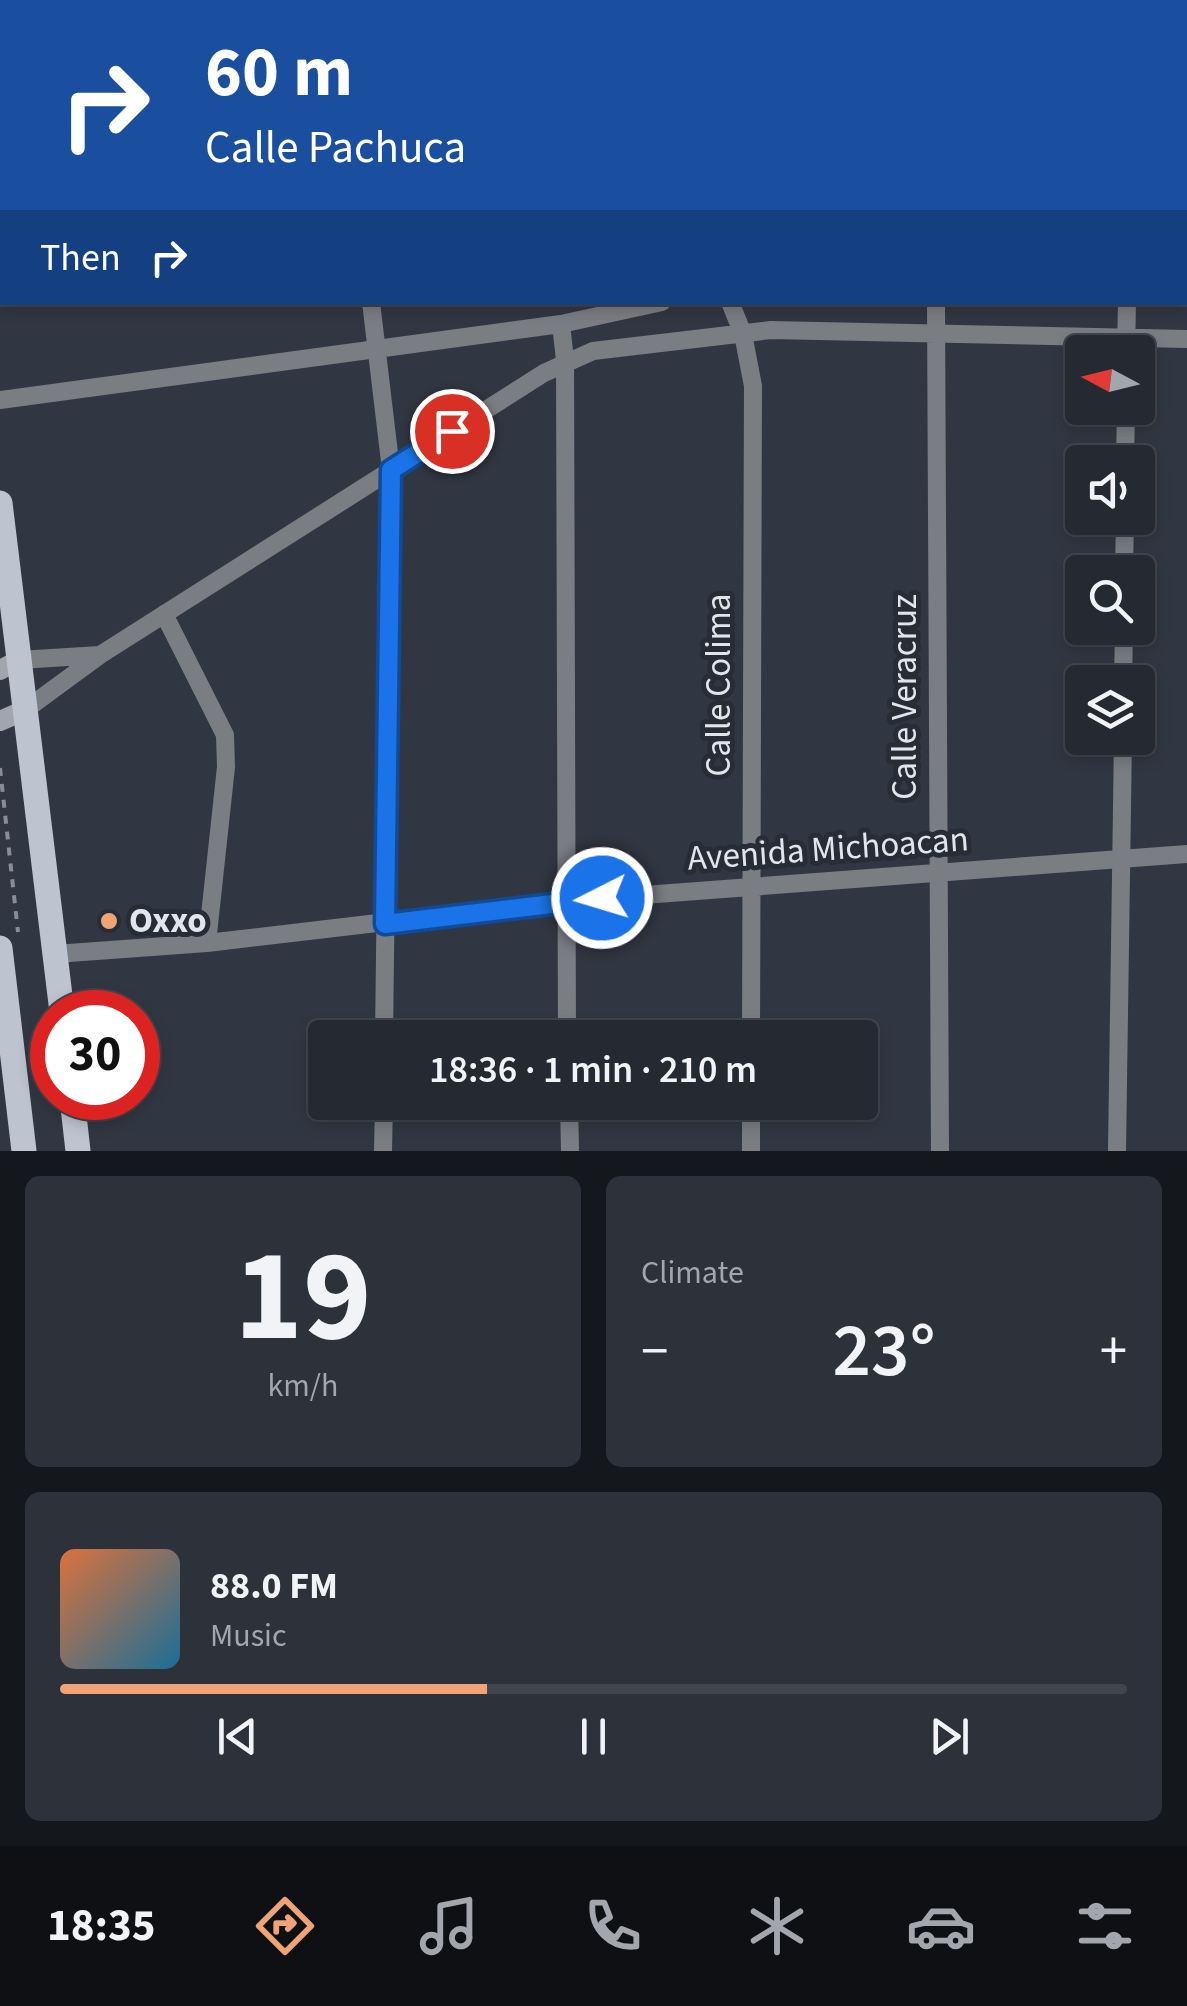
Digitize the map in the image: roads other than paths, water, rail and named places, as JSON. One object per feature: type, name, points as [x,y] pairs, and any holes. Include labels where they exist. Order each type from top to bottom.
[{"type":"main road","points":[[0,504],[9,654],[25,710],[60,990]]},
{"type":"main road","points":[[0,722],[25,710]]},
{"type":"main road","points":[[0,948],[24,1151]]},
{"type":"main road","points":[[74,1120],[78,1151]]},
{"type":"street","points":[[371,305],[391,470],[384,1020]]},
{"type":"street","points":[[0,400],[376,346],[561,324],[648,305]]},
{"type":"street","name":"Calle Colima","points":[[731,305],[744,334],[752,386],[751,1020]]},
{"type":"street","name":"Calle Veracruz","points":[[936,305],[940,1151]]},
{"type":"street","points":[[1126,335],[1127,305]]},
{"type":"street","points":[[561,324],[565,360],[567,1020]]},
{"type":"street","points":[[25,710],[164,614],[565,360],[593,351],[789,330],[935,332],[1065,341]]},
{"type":"street","points":[[1155,343],[1187,340]]},
{"type":"street","points":[[164,614],[225,735],[226,767],[207,944]]},
{"type":"street","points":[[9,654],[100,656]]},
{"type":"street","points":[[1117,1151],[1123,755]]},
{"type":"street","name":"Avenida Michoacan","points":[[56,954],[207,944],[564,901],[1187,854]]},
{"type":"street","points":[[384,1120],[384,1151]]},
{"type":"street","points":[[569,1120],[570,1151]]},
{"type":"street","points":[[751,1120],[751,1151]]},
{"type":"place","name":"Oxxo","points":[[109,921]]}]
